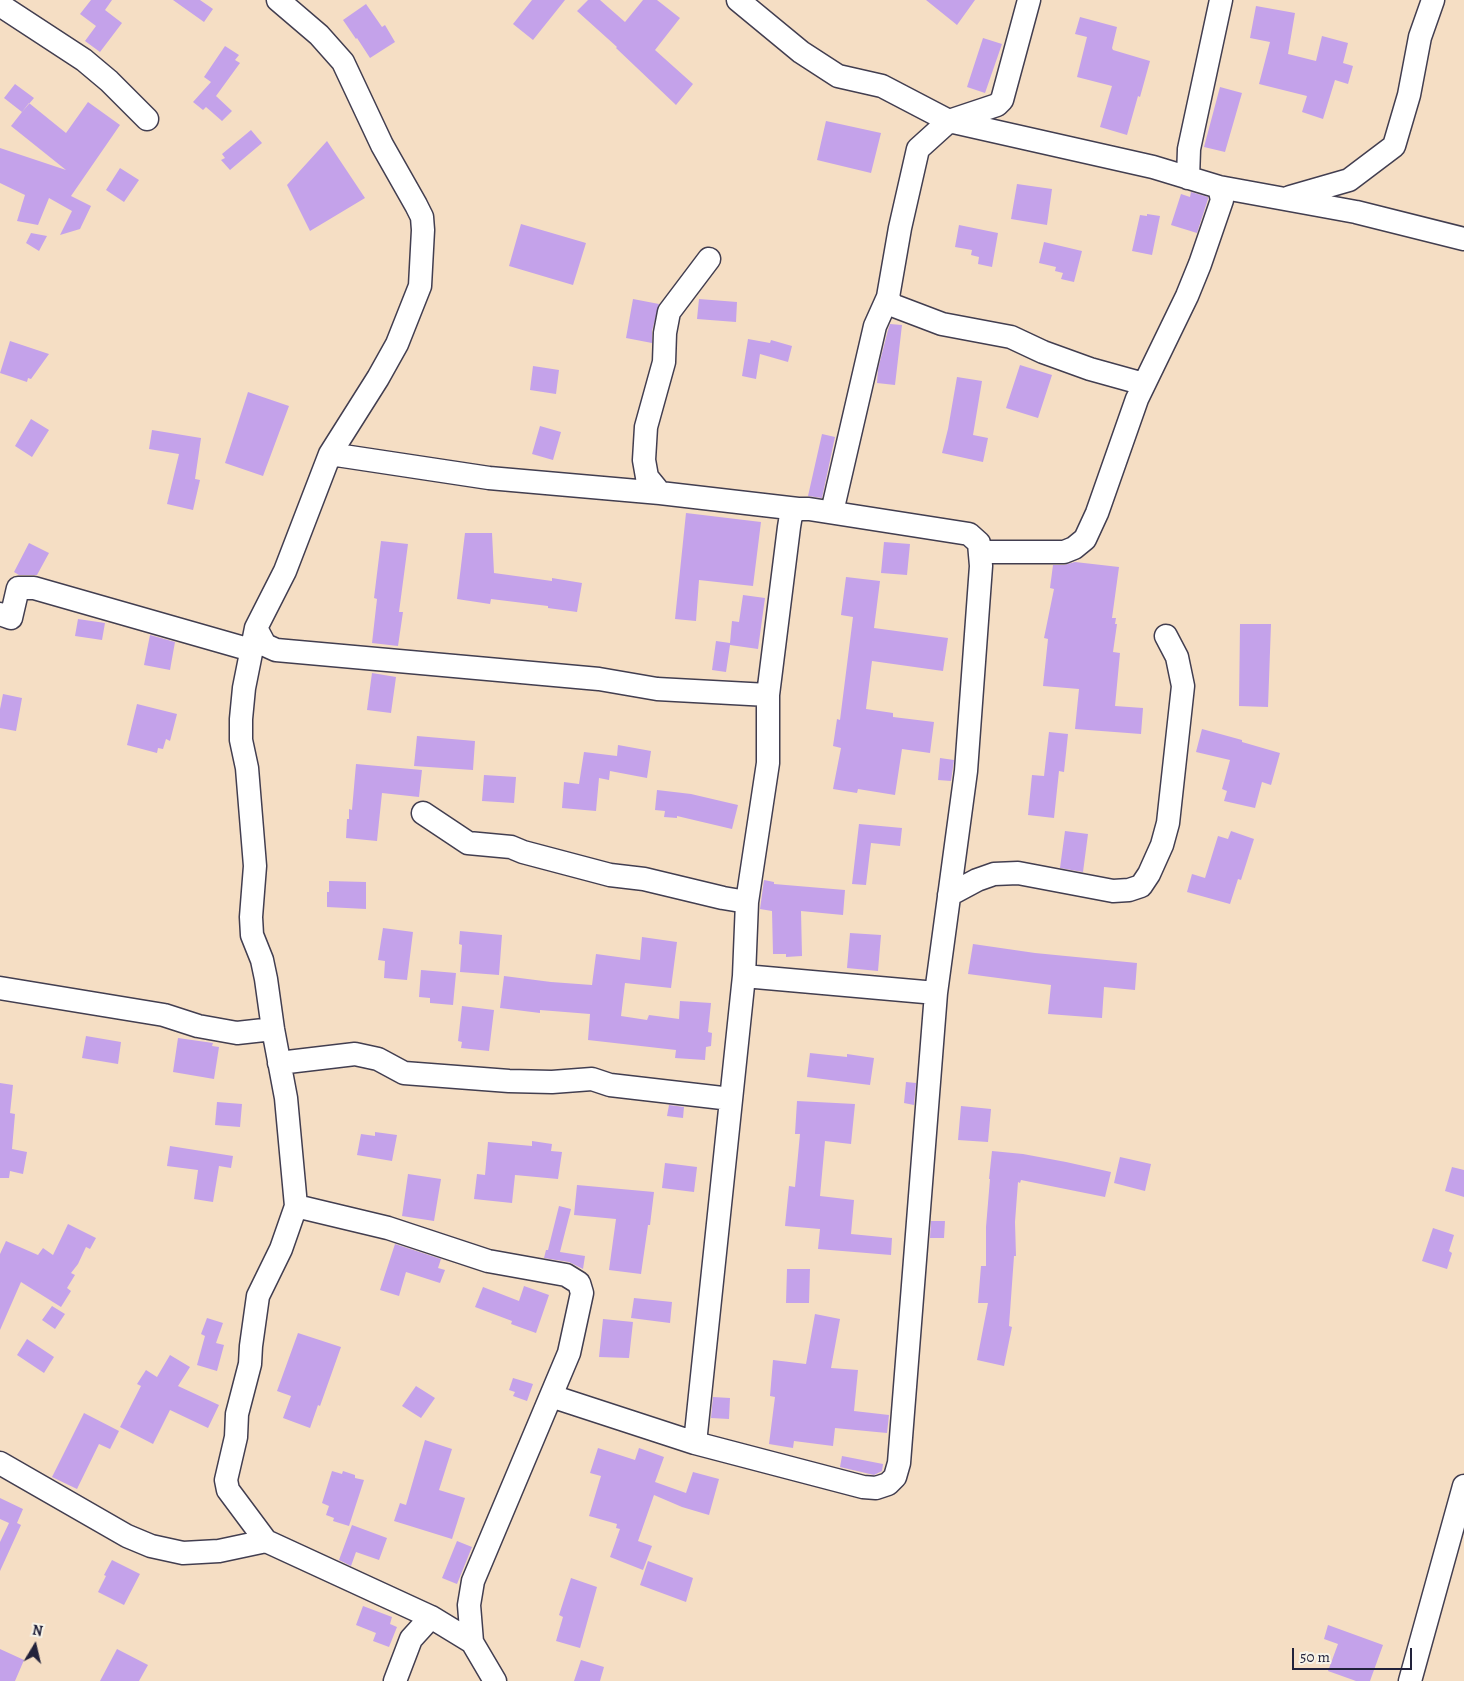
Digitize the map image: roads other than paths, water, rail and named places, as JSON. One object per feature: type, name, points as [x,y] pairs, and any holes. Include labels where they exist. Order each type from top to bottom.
[{"type":"street","points":[[278,0],[319,35],[343,62],[382,144],[422,217],[423,224],[420,286],[417,295],[397,344],[330,454],[285,571],[256,628],[244,688],[241,740],[247,768],[255,866],[251,917],[252,935],[262,960],[266,979],[286,1098],[296,1206],[281,1249],[258,1296],[250,1364],[237,1414],[236,1437],[226,1480],[228,1490],[266,1541],[431,1617],[472,1642]]},
{"type":"street","points":[[738,0],[801,52],[838,76],[882,86],[949,121],[1153,167],[1219,187],[1356,212],[1464,239]]},
{"type":"street","points":[[832,512],[875,326],[888,297],[900,228],[918,149],[949,121],[997,105],[1002,100],[1029,0]]},
{"type":"street","points":[[1188,178],[1190,149],[1221,0]]},
{"type":"street","points":[[1287,198],[1349,180],[1394,146],[1409,95],[1420,36],[1433,0]]},
{"type":"street","points":[[0,4],[84,60],[147,119]]},
{"type":"street","points":[[981,552],[1064,552],[1074,548],[1085,538],[1096,513],[1137,399],[1187,296],[1200,264],[1222,200],[1219,187]]},
{"type":"street","points":[[660,493],[647,477],[644,460],[646,427],[664,362],[665,333],[669,312],[709,259]]},
{"type":"street","points":[[888,297],[892,305],[942,324],[1011,337],[1043,352],[1090,369],[1144,384]]},
{"type":"street","points":[[330,454],[489,478],[660,493],[798,509],[809,508],[969,534],[980,543],[981,576],[966,771],[936,992],[899,1464],[895,1477],[888,1484],[876,1488],[863,1487],[695,1443],[550,1396]]},
{"type":"street","points":[[695,1443],[744,976],[747,902],[768,763],[768,695],[791,515],[798,509]]},
{"type":"street","points":[[0,614],[11,618],[18,588],[34,588],[251,650]]},
{"type":"street","points":[[256,628],[265,645],[276,650],[599,679],[658,689],[768,695]]},
{"type":"street","points":[[949,895],[977,880],[994,874],[1018,873],[1114,891],[1129,890],[1142,886],[1162,845],[1168,823],[1183,686],[1177,657],[1166,636]]},
{"type":"street","points":[[423,813],[468,843],[511,847],[523,852],[610,875],[644,879],[747,902]]},
{"type":"street","points":[[744,976],[936,992]]},
{"type":"street","points":[[0,988],[164,1015],[198,1026],[237,1032],[273,1028]]},
{"type":"street","points":[[279,1063],[355,1054],[378,1059],[404,1072],[509,1081],[552,1082],[592,1079],[610,1085],[731,1099]]},
{"type":"street","points":[[296,1206],[388,1228],[488,1261],[566,1275],[579,1283],[582,1293],[569,1353],[473,1581],[469,1605],[472,1642],[495,1681]]},
{"type":"street","points":[[0,1463],[126,1536],[151,1546],[183,1553],[219,1551],[266,1541]]},
{"type":"street","points":[[1410,1681],[1464,1486]]},
{"type":"street","points":[[395,1681],[411,1639],[431,1617]]}]
